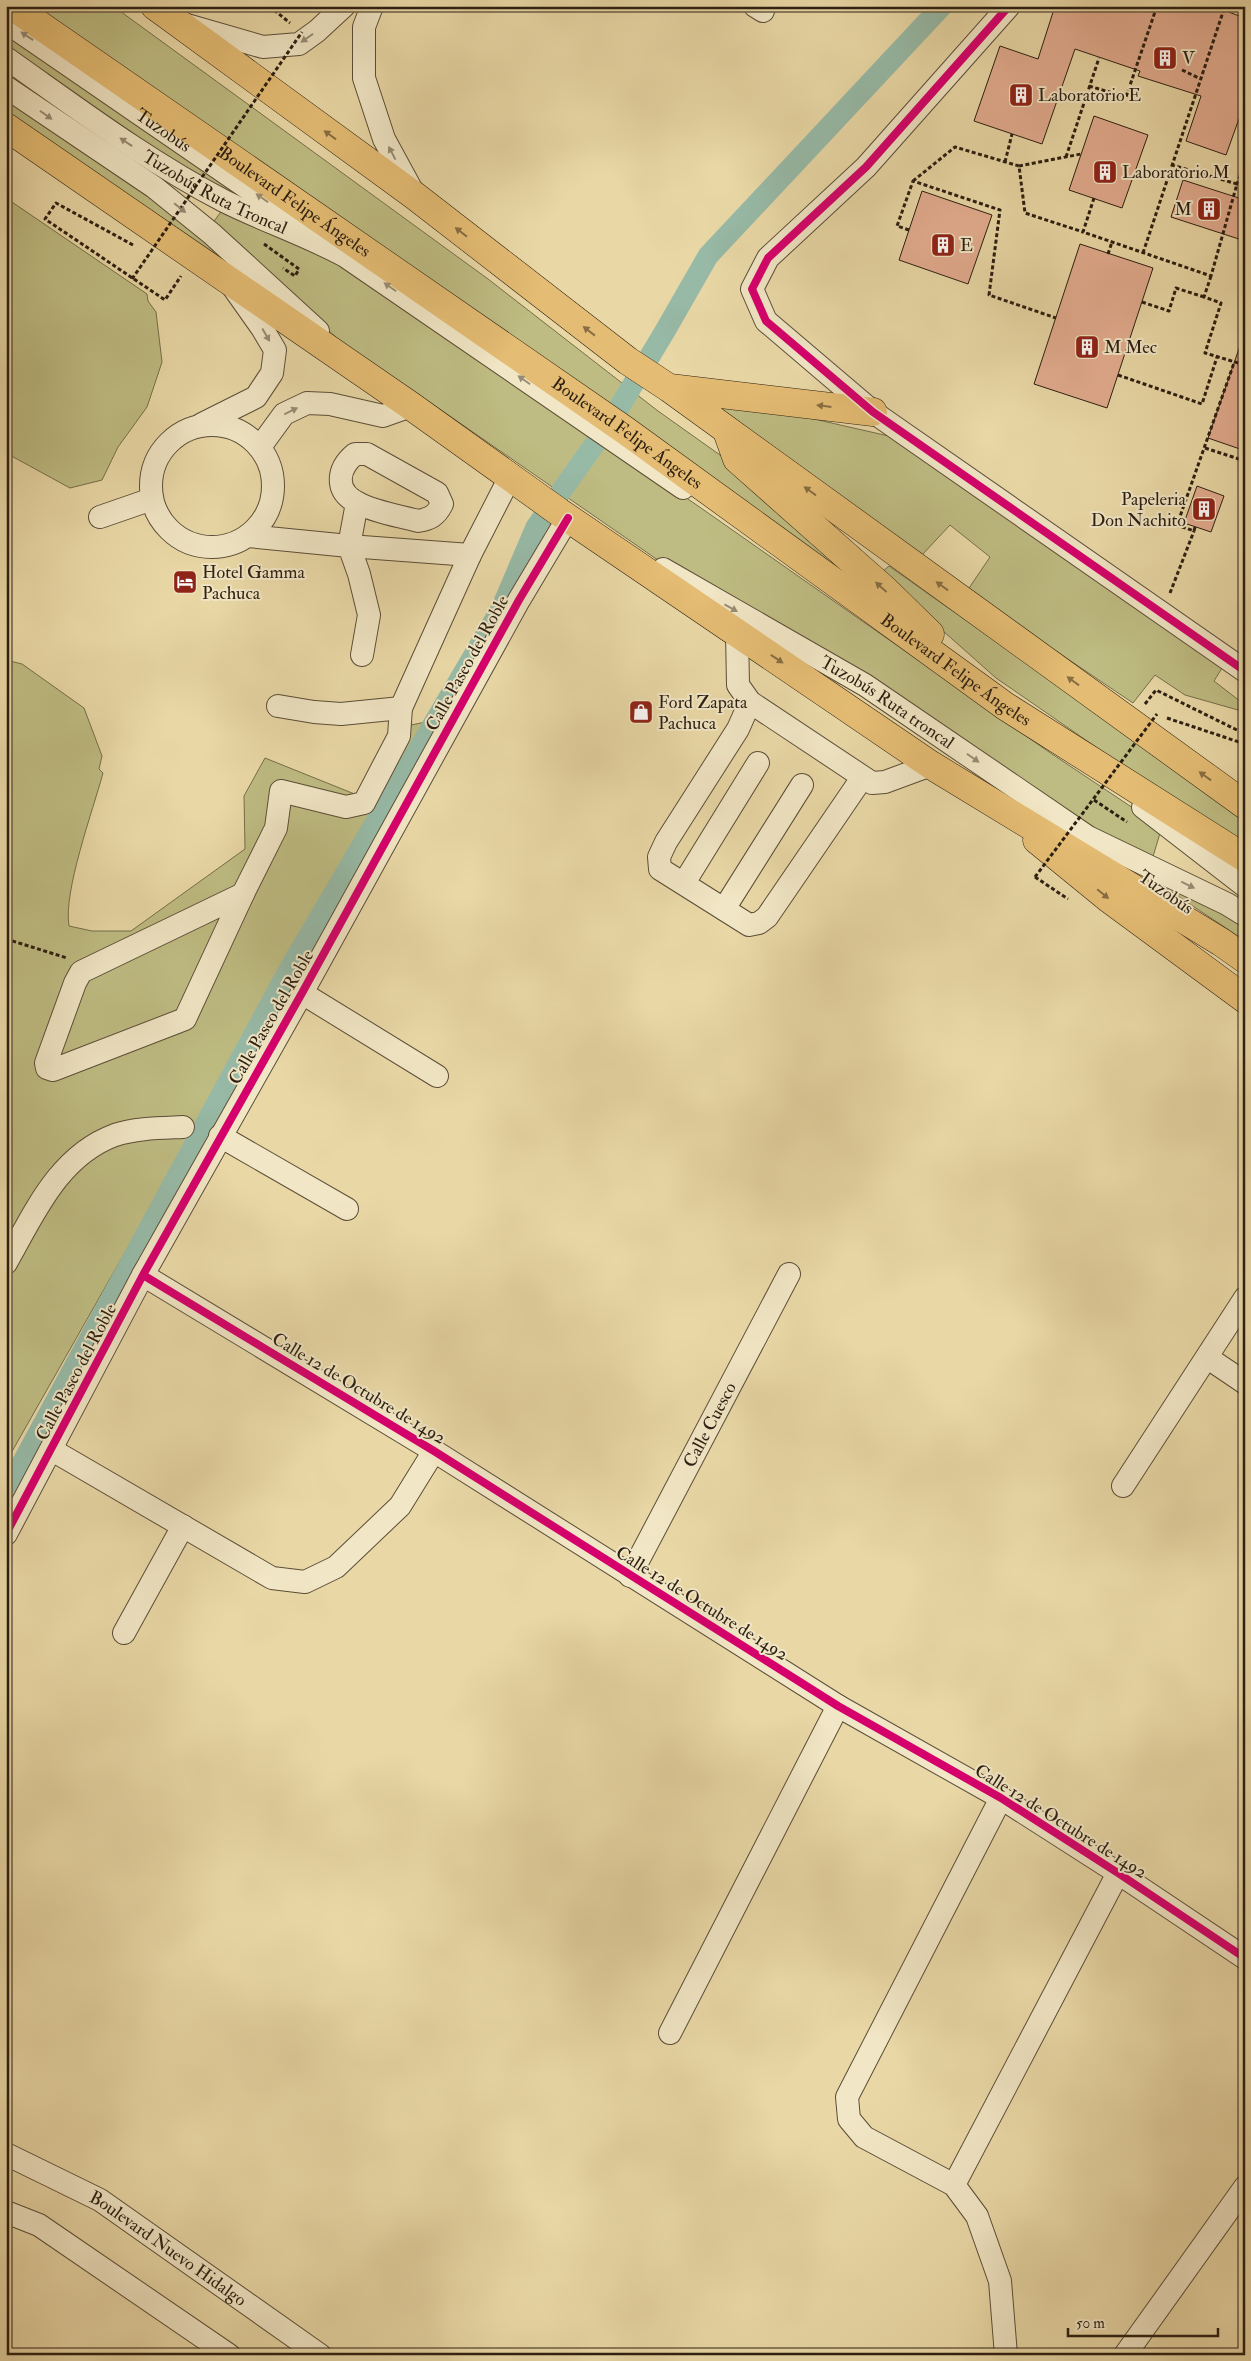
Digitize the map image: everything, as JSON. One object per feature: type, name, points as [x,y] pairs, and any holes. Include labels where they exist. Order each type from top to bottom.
[{"type":"main road","name":"Boulevard Felipe Ángeles","points":[[12,6],[586,413],[1005,706],[1245,858]]},
{"type":"main road","points":[[164,14],[415,196],[628,361],[1245,805]]},
{"type":"main road","points":[[6,127],[547,498],[736,632],[931,765],[1221,942],[1245,959]]},
{"type":"main road","points":[[666,387],[873,412]]},
{"type":"main road","points":[[726,431],[737,459],[884,590],[1005,706]]},
{"type":"main road","points":[[998,807],[1108,898],[1245,1000]]},
{"type":"street","points":[[164,14],[263,47],[299,44],[317,31],[344,6]]},
{"type":"street","points":[[372,6],[364,27],[364,78],[384,139],[415,196]]},
{"type":"street","points":[[1009,6],[866,167],[768,258],[752,289],[766,321],[873,412],[1245,671]]},
{"type":"street","name":"Tuzobús","points":[[6,22],[345,256]]},
{"type":"street","name":"Tuzobús Ruta Troncal","points":[[6,58],[129,145],[168,169],[225,201],[310,238],[345,256],[586,413]]},
{"type":"street","name":"Tuzobús Ruta Troncal","points":[[6,87],[154,187],[226,246],[321,334],[547,498]]},
{"type":"street","points":[[6,117],[321,334]]},
{"type":"street","points":[[199,426],[226,426],[245,434],[260,447],[270,465],[274,484],[271,504],[262,522],[248,536],[230,544],[211,547],[192,544],[174,534],[160,518],[152,499],[152,479],[157,459],[169,442],[186,430],[199,426],[256,397],[272,373],[275,350],[262,328],[228,281]]},
{"type":"street","points":[[260,447],[284,414],[307,403],[330,404],[383,416],[411,406]]},
{"type":"street","points":[[625,439],[1153,814],[1245,886]]},
{"type":"street","points":[[243,894],[190,922],[90,966],[82,972],[75,983],[46,1063],[47,1068],[50,1070],[185,1019],[276,828],[281,791],[346,807],[364,803],[399,736],[400,708],[470,555],[547,498]]},
{"type":"street","name":"Tuzobús Ruta troncal","points":[[547,498],[661,568],[865,685],[1088,838],[1227,904],[1245,915]]},
{"type":"street","name":"Calle Paseo del Roble","points":[[6,1534],[143,1275],[302,993],[519,600],[547,498]]},
{"type":"street","points":[[100,517],[152,499]]},
{"type":"street","points":[[357,503],[349,546],[359,574],[369,615],[362,655]]},
{"type":"street","points":[[248,536],[470,555]]},
{"type":"street","points":[[736,632],[738,685],[750,702],[872,783],[885,782],[931,765]]},
{"type":"street","points":[[750,702],[738,729],[658,857],[660,868],[749,925],[759,924],[767,918],[862,778]]},
{"type":"street","points":[[278,706],[341,714],[400,708]]},
{"type":"street","points":[[684,884],[758,763]]},
{"type":"street","points":[[724,909],[802,785]]},
{"type":"street","name":"Tuzobús","points":[[1088,838],[1245,946]]},
{"type":"street","points":[[302,993],[437,1076]]},
{"type":"street","points":[[6,1263],[52,1182],[82,1152],[116,1135],[148,1129],[183,1127]]},
{"type":"street","points":[[220,1136],[347,1209]]},
{"type":"street","name":"Calle Cuesco","points":[[630,1576],[789,1274]]},
{"type":"street","name":"Calle 12 de Octubre de 1492","points":[[143,1275],[434,1451],[838,1706],[1001,1798],[1245,1958]]},
{"type":"street","points":[[1123,1486],[1208,1358],[1245,1298]]},
{"type":"street","points":[[1208,1358],[1245,1384]]},
{"type":"street","points":[[52,1450],[272,1578],[305,1582],[336,1567],[400,1506],[434,1451]]},
{"type":"street","points":[[124,1633],[183,1526]]},
{"type":"street","points":[[670,2033],[838,1706]]},
{"type":"street","points":[[1001,1798],[846,2097],[850,2119],[864,2137],[954,2185],[977,2216],[1000,2281],[1006,2355]]},
{"type":"street","points":[[954,2185],[1118,1873]]},
{"type":"street","name":"Boulevard Nuevo Hidalgo","points":[[6,2154],[100,2200],[320,2355]]},
{"type":"street","points":[[1125,2355],[1245,2187]]},
{"type":"street","points":[[6,2212],[39,2225],[229,2355]]},
{"type":"path","points":[[132,279],[302,32],[269,6]]},
{"type":"path","points":[[1090,86],[1126,97],[1157,6]]},
{"type":"path","points":[[1144,253],[1225,6]]},
{"type":"path","points":[[1066,157],[1099,58]]},
{"type":"path","points":[[1182,70],[1201,79]]},
{"type":"path","points":[[1005,162],[1012,134]]},
{"type":"path","points":[[909,230],[897,226],[913,181],[955,147],[1020,166],[1081,154]]},
{"type":"path","points":[[1204,297],[1237,184],[1245,164]]},
{"type":"path","points":[[1172,165],[1245,186]]},
{"type":"path","points":[[1020,166],[1025,213],[1211,276]]},
{"type":"path","points":[[913,181],[1000,210],[989,295],[1056,318]]},
{"type":"path","points":[[1082,232],[1094,198]]},
{"type":"path","points":[[134,246],[56,204],[45,218],[165,300],[193,256]]},
{"type":"path","points":[[1108,254],[1112,242]]},
{"type":"path","points":[[1142,302],[1169,310],[1176,288],[1221,302],[1205,353],[1245,365]]},
{"type":"path","points":[[1118,375],[1202,404],[1217,358]]},
{"type":"path","points":[[1162,614],[1195,529],[1177,525],[1234,363]]},
{"type":"path","points":[[1204,448],[1245,461]]},
{"type":"path","points":[[1156,690],[1245,734]]},
{"type":"path","points":[[1035,877],[1157,714],[1245,744]]},
{"type":"path","points":[[6,939],[65,957],[82,972]]},
{"type":"shaded area","points":[[37,6],[113,6],[488,279],[658,411],[751,477],[850,576],[238,152]]},
{"type":"shaded area","points":[[6,28],[261,202],[234,200],[6,51]]},
{"type":"shaded area","points":[[6,92],[146,189],[232,265],[6,112]]},
{"type":"shaded area","points":[[6,198],[147,294],[148,301],[156,312],[162,362],[147,407],[118,447],[102,480],[70,488],[6,453]]},
{"type":"shaded area","points":[[223,209],[351,268],[701,508],[1049,752],[1136,810],[1161,830],[1151,863],[665,565],[337,338],[212,224]]},
{"type":"shaded area","points":[[700,393],[893,437],[1222,668],[1214,681],[1245,705],[1245,712],[1185,695],[1155,675],[1133,703],[967,591],[990,557],[950,525],[922,555]]},
{"type":"shaded area","points":[[889,566],[1245,818],[1245,850],[996,678],[898,591],[882,572]]},
{"type":"shaded area","points":[[6,660],[22,664],[84,708],[102,756],[99,769],[103,773],[74,872],[68,911],[69,926],[92,931],[131,931],[245,849],[244,796],[265,758],[357,795],[391,729],[426,722],[6,1462]]},
{"type":"shaded area","points":[[1140,871],[1245,921],[1245,940],[1241,938]]},
{"type":"building","points":[[1055,6],[1212,6],[1245,18],[1245,102],[1226,155],[1186,141],[1201,96],[1138,76],[1140,71],[1075,49],[1042,144],[974,121],[1000,46],[1038,59]]},
{"type":"building","name":"Laboratorio M","points":[[1094,116],[1148,135],[1122,208],[1069,190]]},
{"type":"building","name":"M","points":[[1183,180],[1245,200],[1245,241],[1171,217]]},
{"type":"building","name":"E","points":[[922,191],[992,215],[968,284],[899,260]]},
{"type":"building","name":"M Mec","points":[[1080,244],[1153,268],[1107,408],[1034,384]]},
{"type":"building","points":[[1242,340],[1245,341],[1245,436],[1240,449],[1208,438]]},
{"type":"building","name":"Papeleria Don Nachito","points":[[1197,486],[1224,496],[1211,532],[1184,523]]},
{"type":"waterway","points":[[6,1493],[291,966],[501,609],[536,527],[611,421],[708,256],[942,6]]},
{"type":"cycle path","points":[[1009,6],[866,167],[768,258],[752,289],[766,321],[873,412],[1245,671]]},
{"type":"cycle path","points":[[6,1534],[143,1275],[302,993],[519,600],[568,518]]},
{"type":"cycle path","points":[[143,1275],[434,1451],[838,1706],[1001,1798],[1245,1958]]},
{"type":"place","name":"V","points":[[1165,58]]},
{"type":"place","name":"Laboratorio E","points":[[1021,95]]},
{"type":"place","name":"Laboratorio M","points":[[1105,172]]},
{"type":"place","name":"M","points":[[1209,209]]},
{"type":"place","name":"E","points":[[943,245]]},
{"type":"place","name":"M Mec","points":[[1087,347]]},
{"type":"place","name":"Papeleria Don Nachito","points":[[1204,509]]},
{"type":"place","name":"Hotel Gamma Pachuca","points":[[185,582]]},
{"type":"place","name":"Ford Zapata Pachuca","points":[[641,712]]}]
